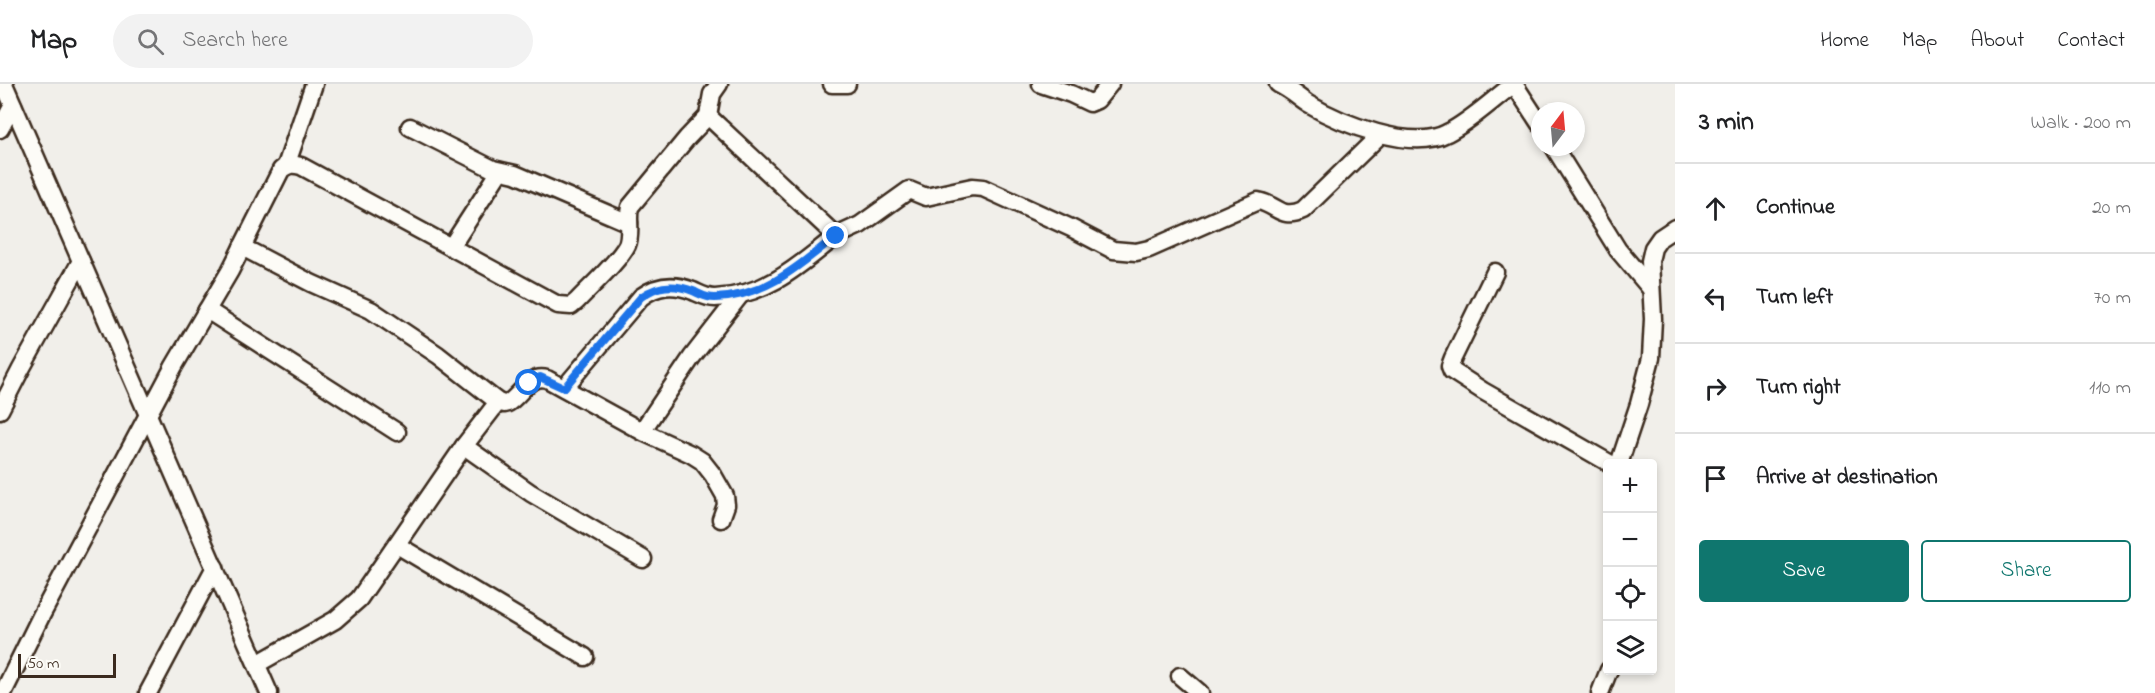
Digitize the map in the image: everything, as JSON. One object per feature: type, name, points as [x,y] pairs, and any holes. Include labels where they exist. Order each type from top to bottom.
[{"type":"street","points":[[4,84],[269,693]]},
{"type":"street","points":[[3,693],[41,616],[148,415],[242,247],[281,171],[286,166],[314,84]]},
{"type":"street","points":[[286,166],[292,164],[301,166],[558,305],[570,306],[577,302],[626,246],[630,233],[630,207],[708,116],[712,94],[719,84]]},
{"type":"street","points":[[832,84],[847,84]]},
{"type":"street","points":[[1041,84],[1090,103],[1097,100],[1110,84]]},
{"type":"street","points":[[1278,84],[1317,109],[1380,135],[1431,139],[1439,137],[1455,128],[1514,84],[1531,110]]},
{"type":"street","points":[[0,129],[13,105]]},
{"type":"street","points":[[708,116],[836,236]]},
{"type":"street","points":[[410,127],[500,171],[515,174],[629,223]]},
{"type":"street","points":[[564,388],[641,297],[652,289],[673,286],[709,298],[741,294],[763,287],[782,278],[836,236],[860,225],[909,190],[926,197],[972,187],[983,188],[1113,250],[1136,252],[1149,249],[1258,201],[1286,214],[1295,214],[1303,210],[1380,135]]},
{"type":"street","points":[[1560,156],[1618,250],[1650,289]]},
{"type":"street","points":[[451,247],[500,171]]},
{"type":"street","points":[[1621,459],[1650,365],[1653,336],[1650,261],[1653,248],[1660,238],[1675,228]]},
{"type":"street","points":[[242,247],[371,310],[438,355],[498,402],[508,403],[533,379],[540,377],[691,454],[702,461],[725,496],[726,505],[721,519]]},
{"type":"street","points":[[0,410],[81,261]]},
{"type":"street","points":[[1495,272],[1453,358],[1450,366],[1452,371],[1603,459]]},
{"type":"street","points":[[642,431],[692,357],[741,294]]},
{"type":"street","points":[[207,310],[397,432]]},
{"type":"street","points":[[257,664],[335,620],[351,608],[464,446],[498,402]]},
{"type":"street","points":[[464,446],[531,493],[643,560]]},
{"type":"street","points":[[397,544],[585,657]]},
{"type":"street","points":[[148,693],[215,567]]},
{"type":"street","points":[[1600,693],[1607,675]]},
{"type":"street","points":[[1180,676],[1200,693]]},
{"type":"route","points":[[529,383],[540,377],[564,388],[641,297],[652,289],[673,286],[709,298],[741,294],[782,278],[836,236]]}]
